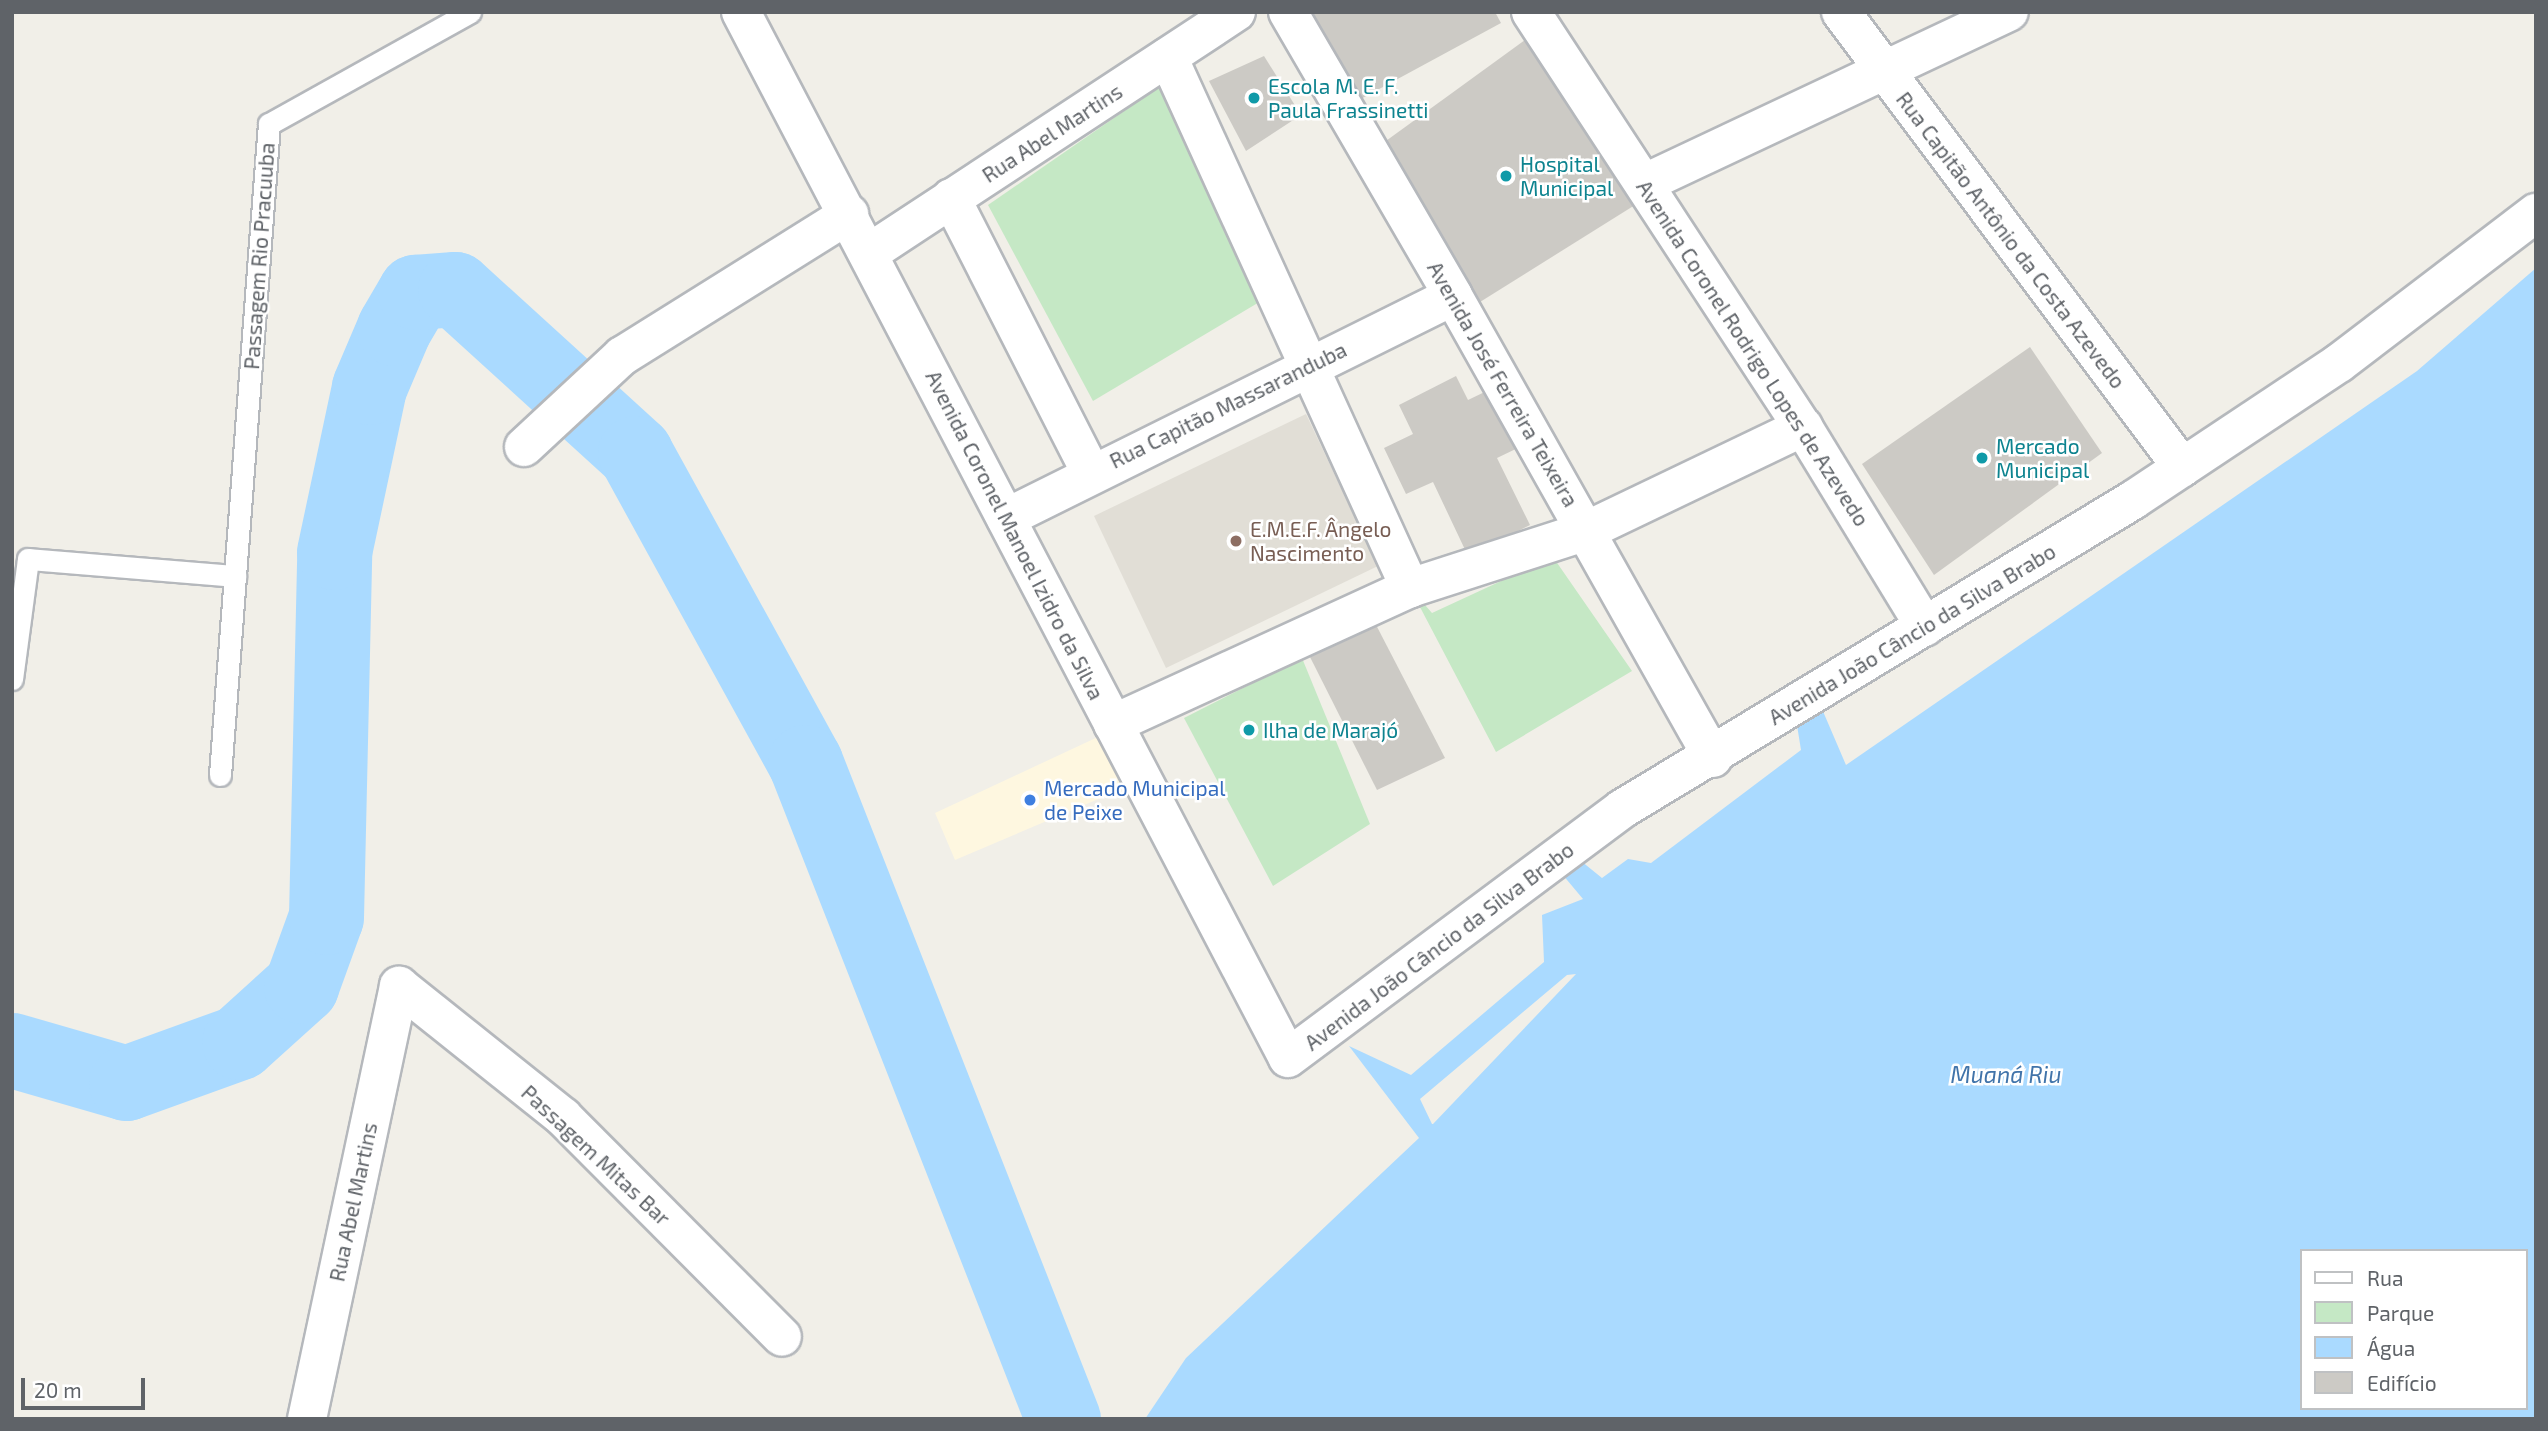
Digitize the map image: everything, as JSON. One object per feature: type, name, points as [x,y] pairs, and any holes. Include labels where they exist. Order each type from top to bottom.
[{"type":"street","name":"Avenida Coronel Manoel Izidro da Silva","points":[[741,12],[1288,1058]]},
{"type":"street","name":"Rua Abel Martins","points":[[869,253],[1236,12]]},
{"type":"street","name":"Avenida José Ferreira Teixeira","points":[[1288,12],[1453,296],[1713,758]]},
{"type":"street","name":"Avenida Coronel Rodrigo Lopes de Azevedo","points":[[1531,12],[1803,427],[1925,627]]},
{"type":"street","name":"Rua Capitão Antônio da Costa Azevedo","points":[[1841,12],[2182,467]]},
{"type":"street","points":[[1645,183],[1882,68],[2009,12]]},
{"type":"street","points":[[1168,57],[1306,366],[1410,588]]},
{"type":"street","points":[[951,198],[1091,473]]},
{"type":"street","name":"Avenida João Câncio da Silva Brabo","points":[[1288,1058],[1713,758],[2182,467],[2339,363],[2536,212]]},
{"type":"street","points":[[524,447],[622,356],[849,214]]},
{"type":"street","name":"Rua Capitão Massaranduba","points":[[1006,519],[1091,473],[1453,296]]},
{"type":"street","points":[[1112,724],[1410,588],[1586,531],[1803,427]]},
{"type":"street","name":"Rua Abel Martins","points":[[307,1419],[400,986]]},
{"type":"street","name":"Passagem Mitas Bar","points":[[400,986],[563,1117],[782,1337]]},
{"type":"lane","name":"Passagem Rio Pracuuba","points":[[220,775],[269,124],[470,12]]},
{"type":"lane","points":[[12,679],[28,559],[235,576]]},
{"type":"shaded area","name":"E.M.E.F. Ângelo Nascimento","points":[[1306,414],[1378,566],[1166,668],[1094,516]]},
{"type":"shaded area","name":"Mercado Municipal de Peixe","points":[[1100,736],[1129,786],[955,860],[935,813]]},
{"type":"green space","points":[[1166,82],[1278,291],[1093,401],[988,205]]},
{"type":"green space","points":[[1553,557],[1632,671],[1496,752],[1410,588],[1432,613]]},
{"type":"green space","points":[[1302,658],[1370,824],[1273,886],[1184,718]]},
{"type":"water","name":"Muaná Riu","points":[[2536,268],[2536,1419],[1145,1419],[1186,1358],[1419,1138],[1349,1046],[1411,1075],[1544,962],[1542,915],[1583,899],[1557,868],[1581,861],[1602,878],[1628,859],[1651,863],[1801,750],[1795,713],[1819,702],[1846,765],[2417,371]],"holes":[[[1576,974],[1433,1124],[1420,1099],[1567,975]]]},
{"type":"building","points":[[1310,12],[1495,12],[1501,23],[1357,101]]},
{"type":"building","name":"Hospital Municipal","points":[[1532,35],[1635,205],[1472,307],[1379,146]]},
{"type":"building","name":"Escola M. E. F. Paula Frassinetti","points":[[1264,56],[1301,115],[1246,151],[1209,81]]},
{"type":"building","name":"Mercado Municipal","points":[[2030,347],[2102,453],[1934,575],[1862,464]]},
{"type":"building","points":[[1456,376],[1468,400],[1495,387],[1524,445],[1497,458],[1530,525],[1468,556],[1433,482],[1406,494],[1384,448],[1413,434],[1399,405]]},
{"type":"building","points":[[1374,621],[1445,758],[1377,790],[1309,655]]},
{"type":"waterway","points":[[12,1050],[126,1083],[239,1042],[301,986],[326,917],[334,552],[369,387],[394,328],[415,292],[455,289],[635,453],[805,762],[1063,1419]]},
{"type":"place","name":"Escola M. E. F. Paula Frassinetti","points":[[1254,98]]},
{"type":"place","name":"Hospital Municipal","points":[[1506,176]]},
{"type":"place","name":"Mercado Municipal","points":[[1982,458]]},
{"type":"place","name":"E.M.E.F. Ângelo Nascimento","points":[[1236,541]]},
{"type":"place","name":"Ilha de Marajó","points":[[1249,730]]},
{"type":"place","name":"Mercado Municipal de Peixe","points":[[1030,800]]}]
